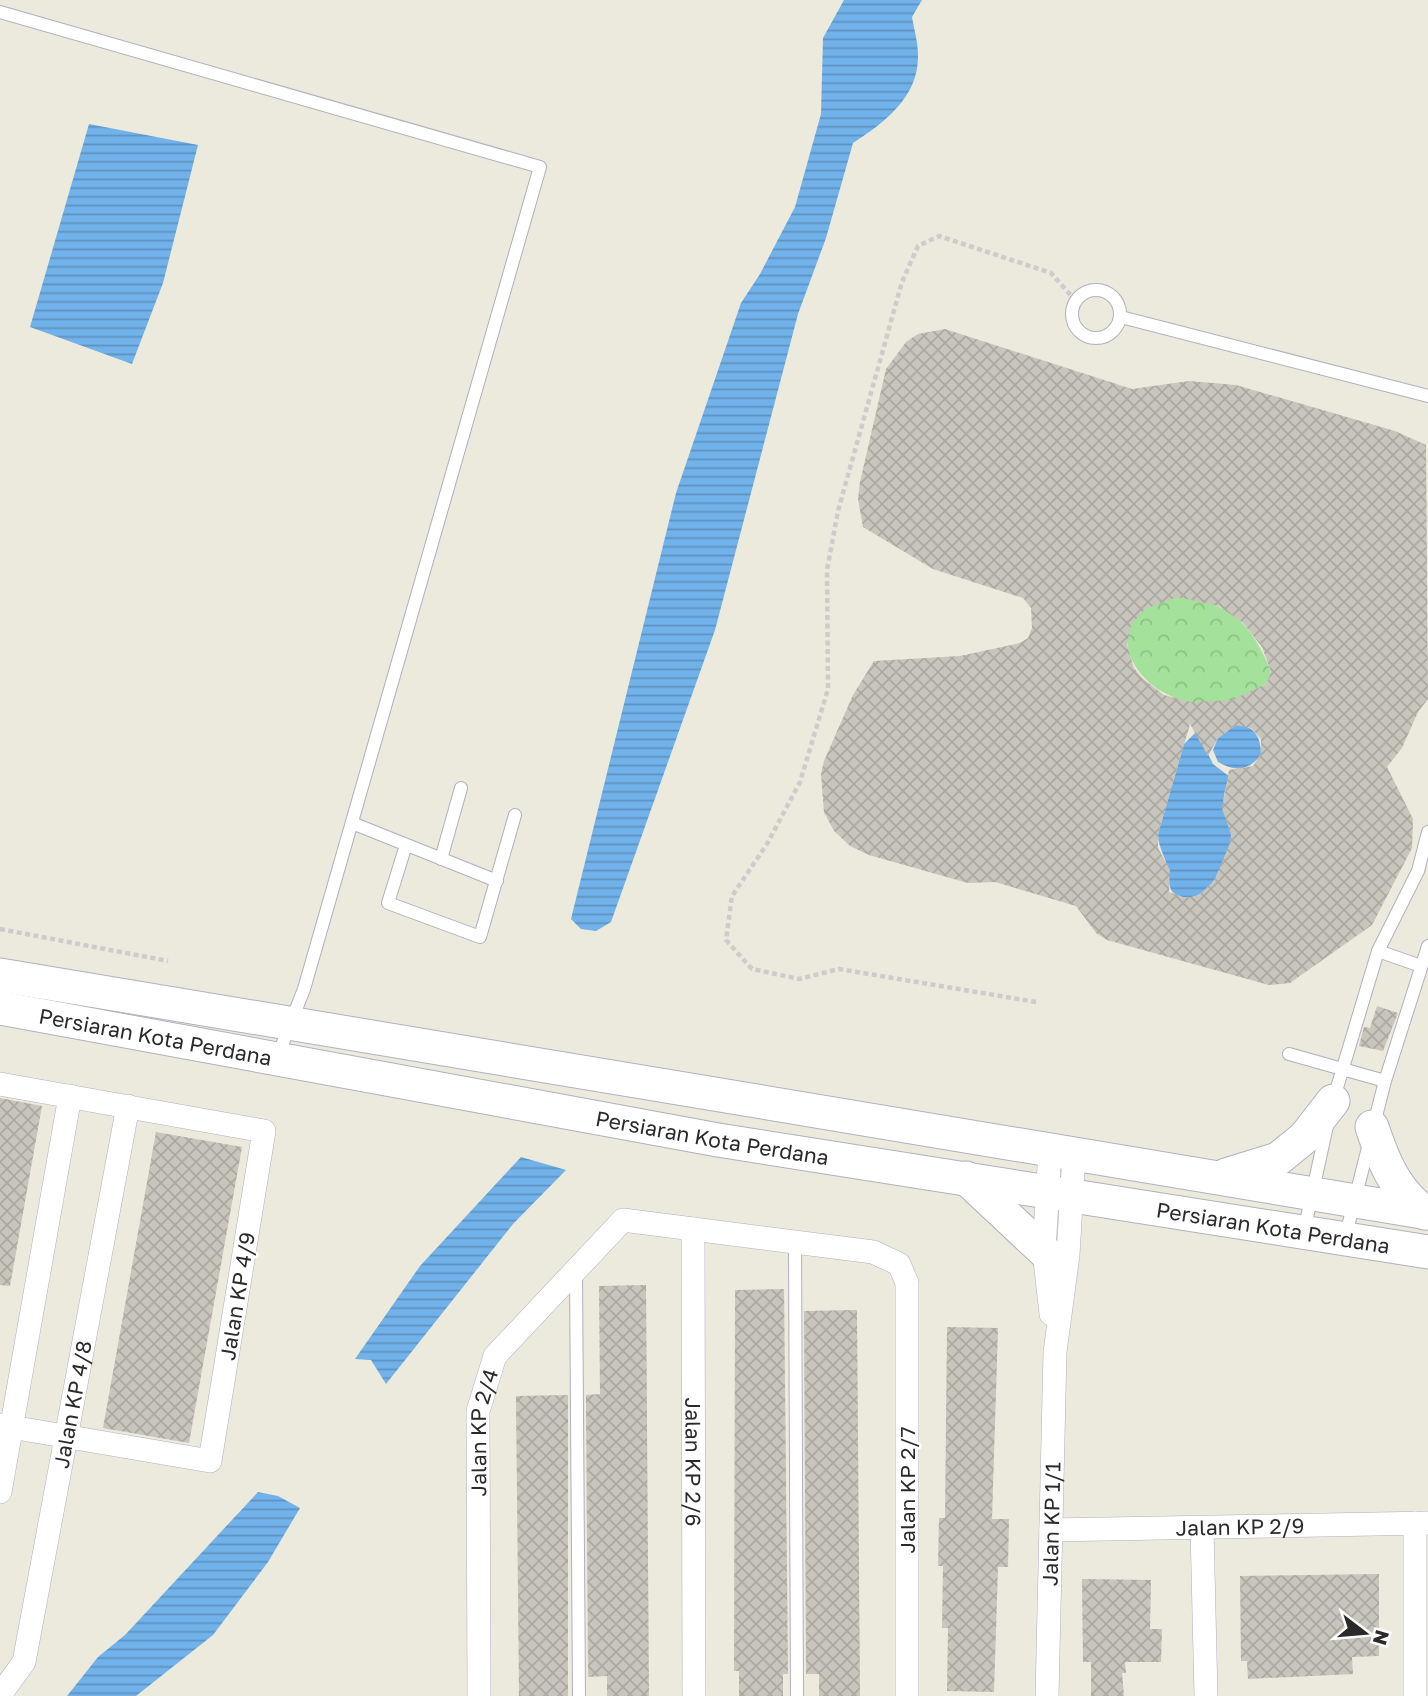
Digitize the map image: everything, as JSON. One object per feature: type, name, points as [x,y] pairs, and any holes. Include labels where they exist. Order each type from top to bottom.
[{"type":"street","name":"Persiaran Kota Perdana","points":[[0,975],[1427,1213]]},
{"type":"street","name":"Persiaran Kota Perdana","points":[[0,1008],[718,1140],[1428,1252]]},
{"type":"street","points":[[0,1084],[128,1106]]},
{"type":"street","points":[[0,1492],[6,1426],[70,1096]]},
{"type":"street","points":[[1216,1177],[1278,1159],[1305,1137],[1333,1101]]},
{"type":"street","name":"Jalan KP 4/9","points":[[66,1437],[209,1461],[264,1131],[128,1106]]},
{"type":"street","name":"Jalan KP 4/8","points":[[0,1695],[24,1662],[128,1106]]},
{"type":"street","points":[[1372,1127],[1386,1168],[1405,1197],[1427,1213]]},
{"type":"street","name":"Jalan KP 1/1","points":[[1047,1696],[1062,1152]]},
{"type":"street","points":[[966,1178],[1044,1251]]},
{"type":"street","name":"Jalan KP 1/1","points":[[1055,1352],[1044,1251],[1059,1193]]},
{"type":"street","name":"Jalan KP 2/4","points":[[478,1696],[478,1411],[495,1356],[623,1220],[693,1229]]},
{"type":"street","points":[[693,1229],[795,1243]]},
{"type":"street","name":"Jalan KP 2/6","points":[[693,1229],[694,1696]]},
{"type":"street","name":"Jalan KP 2/7","points":[[795,1243],[873,1252],[899,1264],[907,1283],[907,1696]]},
{"type":"street","points":[[6,1426],[66,1437]]},
{"type":"street","points":[[1415,1696],[1422,1523]]},
{"type":"street","name":"Jalan KP 2/9","points":[[1051,1530],[1422,1523]]},
{"type":"street","points":[[1202,1528],[1206,1696]]},
{"type":"lane","points":[[0,12],[540,167],[304,989],[277,1059]]},
{"type":"lane","points":[[1088,291],[1104,291],[1117,301],[1121,317],[1114,331],[1100,338],[1085,336],[1074,324],[1072,316],[1076,301],[1088,291]]},
{"type":"lane","points":[[1121,317],[1428,396]]},
{"type":"lane","points":[[441,859],[461,788]]},
{"type":"lane","points":[[406,845],[388,903],[480,937],[515,815]]},
{"type":"lane","points":[[352,823],[498,881]]},
{"type":"lane","points":[[1304,1232],[1310,1193],[1333,1101],[1378,951],[1418,871],[1428,832]]},
{"type":"lane","points":[[1345,1239],[1385,1081],[1428,946]]},
{"type":"lane","points":[[1378,951],[1421,966]]},
{"type":"lane","points":[[1289,1054],[1385,1081]]},
{"type":"lane","points":[[795,1243],[797,1696]]},
{"type":"lane","points":[[576,1270],[579,1696]]},
{"type":"path","points":[[1036,1002],[839,969],[799,979],[752,969],[726,940],[732,896],[767,844],[800,782],[828,689],[827,570],[836,523],[902,282],[918,246],[939,236],[1051,273],[1076,301]]},
{"type":"path","points":[[0,929],[168,961]]},
{"type":"green space","points":[[1177,597],[1211,603],[1237,618],[1247,628],[1264,655],[1271,672],[1266,684],[1232,700],[1201,703],[1173,697],[1150,683],[1134,664],[1128,644],[1131,624],[1147,607]]},
{"type":"water","points":[[844,0],[922,0],[912,17],[918,50],[917,70],[913,84],[898,107],[853,143],[826,238],[798,314],[715,630],[611,922],[596,931],[581,929],[571,919],[676,493],[741,303],[760,274],[795,207],[821,114],[823,38]]},
{"type":"water","points":[[89,124],[198,145],[163,283],[132,364],[30,327]]},
{"type":"water","points":[[1236,725],[1252,730],[1258,737],[1261,748],[1257,760],[1242,768],[1218,762],[1213,750],[1218,738]]},
{"type":"water","points":[[1197,731],[1213,764],[1230,777],[1225,789],[1224,807],[1231,835],[1224,862],[1213,882],[1198,895],[1189,897],[1174,893],[1169,885],[1168,867],[1158,834],[1184,744]]},
{"type":"water","points":[[521,1157],[566,1170],[513,1224],[386,1384],[371,1360],[355,1359],[420,1266]]},
{"type":"water","points":[[258,1492],[278,1496],[300,1508],[268,1562],[213,1635],[136,1696],[67,1696],[98,1657],[125,1635]]},
{"type":"building","points":[[945,329],[1132,389],[1189,381],[1236,385],[1395,431],[1426,445],[1428,699],[1418,712],[1402,748],[1387,767],[1413,819],[1412,848],[1372,925],[1290,983],[1269,985],[1107,940],[1096,933],[1076,906],[995,882],[968,883],[869,855],[850,846],[834,831],[824,812],[821,774],[824,761],[853,695],[874,661],[960,656],[1020,643],[1028,638],[1032,628],[1031,608],[1023,598],[933,569],[863,527],[858,499],[860,482],[886,369],[906,342],[918,334]],"holes":[[[1177,597],[1219,606],[1243,623],[1262,647],[1271,672],[1266,684],[1232,700],[1191,702],[1164,695],[1142,678],[1134,668],[1127,645],[1131,625],[1145,609]],[[1190,724],[1208,756],[1218,738],[1236,725],[1251,728],[1261,739],[1261,754],[1253,766],[1229,770],[1222,809],[1231,834],[1230,843],[1214,881],[1199,895],[1186,898],[1169,892],[1170,870],[1158,848],[1158,834]]]},
{"type":"building","points":[[1377,1006],[1398,1013],[1383,1051],[1359,1046],[1364,1027],[1370,1028]]},
{"type":"building","points":[[0,1098],[42,1106],[10,1286],[0,1285]]},
{"type":"building","points":[[156,1132],[242,1147],[189,1443],[103,1428]]},
{"type":"building","points":[[646,1285],[649,1696],[607,1696],[607,1676],[588,1677],[586,1395],[600,1394],[599,1286]]},
{"type":"building","points":[[784,1289],[788,1674],[783,1674],[783,1696],[739,1696],[739,1671],[734,1671],[735,1290]]},
{"type":"building","points":[[857,1310],[860,1696],[819,1696],[819,1674],[806,1674],[804,1311]]},
{"type":"building","points":[[947,1327],[998,1328],[992,1519],[1009,1519],[1008,1567],[998,1567],[994,1692],[947,1691],[948,1628],[942,1628],[943,1566],[938,1566],[939,1518],[945,1518]]},
{"type":"building","points":[[568,1395],[568,1696],[519,1696],[516,1396]]},
{"type":"building","points":[[1379,1574],[1379,1656],[1352,1657],[1353,1674],[1248,1679],[1247,1661],[1241,1661],[1240,1576]]},
{"type":"building","points":[[1082,1579],[1151,1580],[1150,1629],[1162,1629],[1161,1662],[1125,1662],[1126,1673],[1122,1673],[1124,1696],[1091,1696],[1091,1662],[1083,1662]]}]
